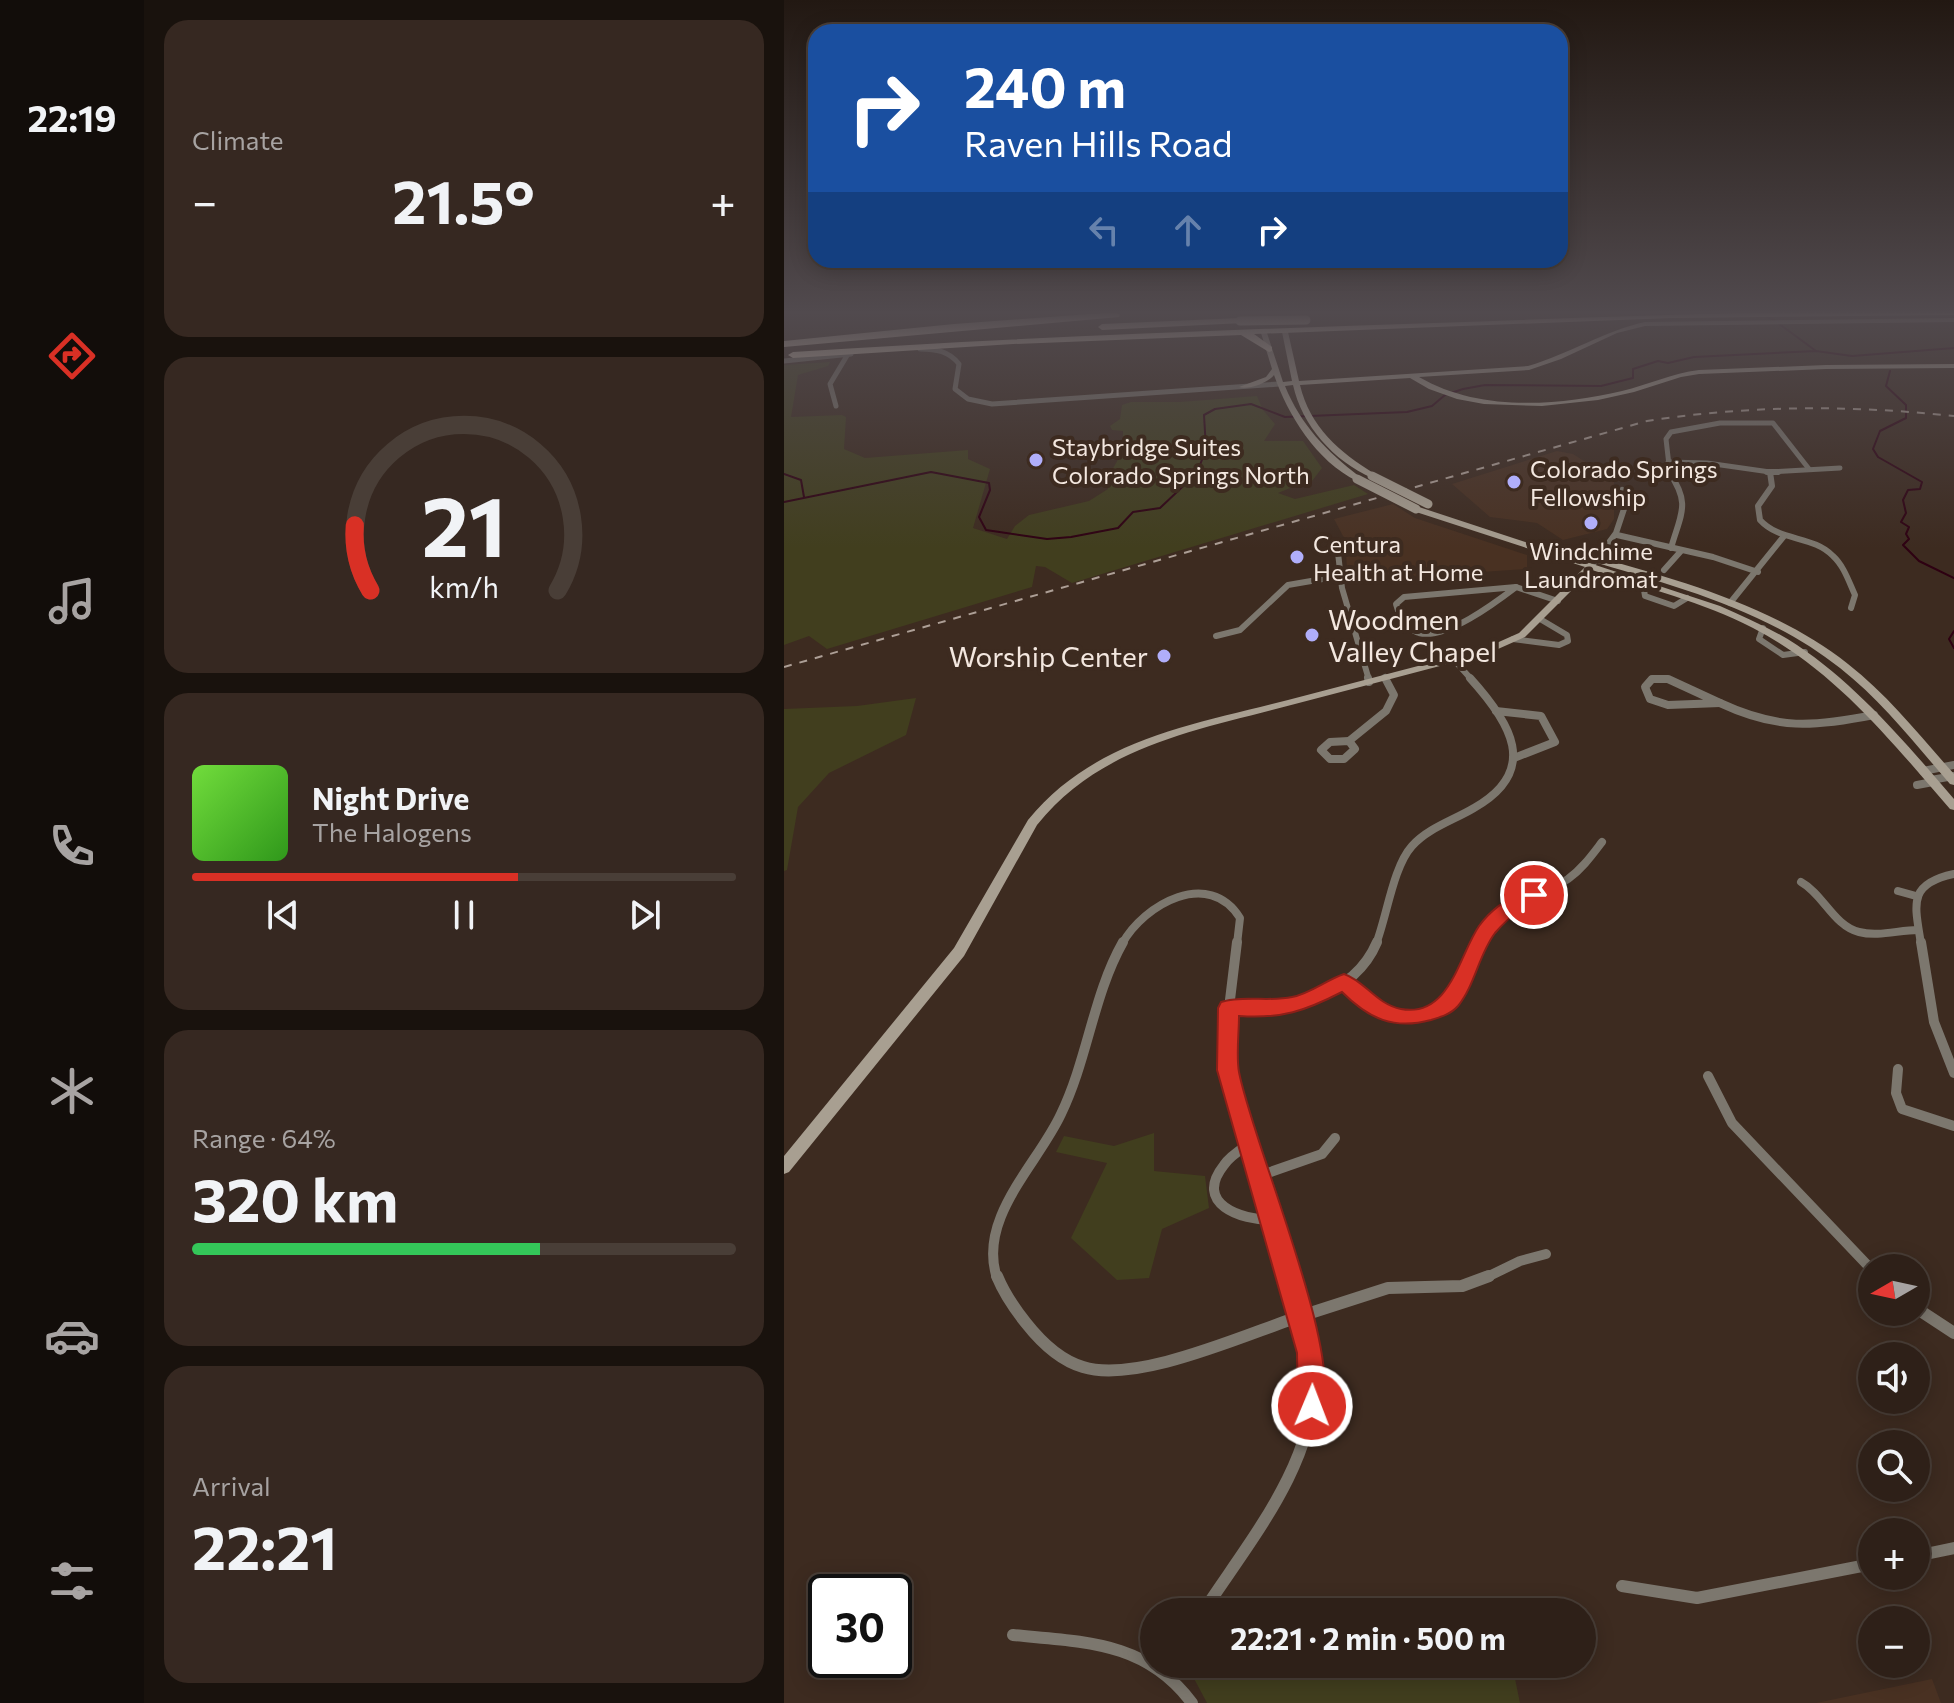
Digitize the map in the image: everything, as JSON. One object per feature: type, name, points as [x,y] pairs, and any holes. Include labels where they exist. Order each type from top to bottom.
[{"type":"main road","points":[[1281,389],[1300,427],[1310,439],[1357,479],[1416,509],[1559,557],[1593,563],[1730,603],[1789,629],[1843,665],[1951,773]]},
{"type":"main road","points":[[1298,389],[1301,402],[1324,438],[1372,476],[1428,504],[1763,628],[1805,652],[1832,673],[1874,715],[1954,806]]},
{"type":"main road","points":[[1301,402],[1307,389]]},
{"type":"main road","points":[[1437,389],[1455,397],[1501,404],[1608,396],[1633,389]]},
{"type":"main road","points":[[1559,557],[1576,582]]},
{"type":"main road","points":[[784,1167],[959,952],[1032,823],[1043,808],[1075,778],[1112,756],[1159,737],[1454,660],[1513,639],[1540,619],[1593,563]]},
{"type":"street","points":[[831,389],[836,406]]},
{"type":"street","points":[[956,389],[966,398],[992,404],[1206,389]]},
{"type":"street","points":[[1671,548],[1684,500],[1682,491],[1670,475],[1666,439],[1671,432],[1720,423],[1773,423],[1809,469]]},
{"type":"street","points":[[1668,462],[1707,463],[1770,472],[1840,468]]},
{"type":"street","points":[[1770,472],[1772,486],[1758,511],[1763,525],[1784,536],[1823,548],[1834,557],[1855,595],[1851,608]]},
{"type":"street","points":[[1593,563],[1617,535],[1625,519],[1628,497],[1622,490]]},
{"type":"street","points":[[1617,535],[1758,572]]},
{"type":"street","points":[[1730,603],[1784,536]]},
{"type":"street","points":[[1337,544],[1334,550],[1340,576],[1369,682]]},
{"type":"street","points":[[1664,570],[1681,551]]},
{"type":"street","points":[[1216,636],[1240,630],[1288,585],[1340,576]]},
{"type":"street","points":[[1516,587],[1487,610],[1453,625],[1424,633],[1417,633],[1402,623],[1396,604],[1404,597],[1516,587],[1558,601]]},
{"type":"street","points":[[1513,639],[1559,645],[1568,641],[1567,635],[1540,619]]},
{"type":"street","points":[[1229,1008],[1264,1009],[1299,1005],[1359,972],[1372,952],[1401,864],[1412,846],[1487,801],[1504,782],[1514,758],[1511,734],[1454,660]]},
{"type":"street","points":[[1349,741],[1393,702],[1394,695],[1385,678]]},
{"type":"street","points":[[1722,703],[1662,704],[1650,699],[1645,687],[1652,679],[1668,679],[1771,722],[1792,726],[1811,726],[1874,715]]},
{"type":"street","points":[[1496,711],[1541,716],[1555,742],[1514,758]]},
{"type":"street","points":[[1923,771],[1951,773]]},
{"type":"street","points":[[1917,785],[1951,773]]},
{"type":"street","points":[[1344,982],[1365,1002],[1398,1017],[1410,1018],[1437,1010],[1450,1001],[1479,941],[1499,916],[1569,878],[1602,842]]},
{"type":"street","points":[[1954,874],[1928,881],[1916,896],[1918,930],[1934,1022],[1954,1073]]},
{"type":"street","points":[[1801,882],[1813,889],[1853,930],[1918,930]]},
{"type":"street","points":[[1898,891],[1916,896]]},
{"type":"street","points":[[1212,1598],[1293,1472],[1301,1454],[1312,1406],[1313,1377],[1301,1317],[1228,1070],[1229,1008],[1240,929],[1235,908],[1216,896],[1185,894],[1160,902],[1140,918],[1108,967],[1085,1055],[1069,1096],[996,1232],[993,1264],[1007,1298],[1039,1341],[1071,1363],[1095,1370],[1147,1366],[1301,1317],[1392,1286],[1464,1286],[1517,1262],[1546,1254]]},
{"type":"street","points":[[1898,1069],[1896,1093],[1902,1109],[1954,1126]]},
{"type":"street","points":[[1708,1076],[1732,1123],[1858,1255]]},
{"type":"street","points":[[1259,1176],[1322,1154],[1335,1138]]},
{"type":"street","points":[[1249,1144],[1228,1159],[1220,1170],[1217,1182],[1219,1201],[1231,1215],[1240,1219],[1272,1220]]},
{"type":"street","points":[[1930,1317],[1954,1333]]},
{"type":"street","points":[[1930,1553],[1954,1548]]},
{"type":"street","points":[[1622,1586],[1697,1598],[1858,1567]]},
{"type":"street","points":[[1013,1635],[1107,1645],[1140,1656]]},
{"type":"street","points":[[1176,1678],[1192,1703]]},
{"type":"shaded area","points":[[784,389],[796,389],[791,417],[846,417],[844,449],[865,458],[968,450],[968,459],[990,469],[973,528],[1007,539],[1015,526],[1029,515],[1089,501],[1108,489],[1106,478],[1119,456],[1123,438],[1123,431],[1112,430],[1110,426],[1120,419],[1122,405],[1131,402],[1257,396],[1263,410],[1275,424],[1264,441],[1303,441],[1322,468],[1312,481],[1295,483],[1295,486],[1278,493],[1295,499],[1354,485],[1368,494],[1072,583],[1045,567],[1036,566],[1032,587],[827,649],[809,636],[784,645]]},
{"type":"shaded area","points":[[1557,451],[1573,454],[1614,480],[1614,519],[1607,529],[1563,540],[1537,523],[1490,517],[1452,484]]},
{"type":"shaded area","points":[[1393,504],[1415,518],[1527,555],[1527,569],[1348,581],[1346,554],[1353,547],[1334,519]]},
{"type":"shaded area","points":[[916,698],[906,735],[829,773],[798,807],[787,870],[784,871],[784,709],[857,706]]},
{"type":"shaded area","points":[[1154,1133],[1154,1171],[1205,1176],[1209,1208],[1162,1229],[1149,1278],[1117,1280],[1071,1238],[1107,1163],[1056,1152],[1064,1136],[1114,1146]]},
{"type":"shaded area","points":[[1194,1678],[1515,1678],[1520,1703],[1207,1703]]},
{"type":"shaded area","points":[[1932,1679],[1941,1703],[1816,1703]]},
{"type":"waterway","points":[[784,502],[931,472],[989,483],[990,490],[979,517],[986,530],[1047,539],[1071,537],[1118,528],[1133,512],[1160,508],[1197,473],[1206,449],[1204,415],[1215,409],[1251,404],[1285,417],[1407,412],[1432,406],[1445,395],[1462,389]]},
{"type":"waterway","points":[[1890,389],[1906,405],[1906,418],[1880,431],[1873,449],[1878,457],[1922,482],[1920,489],[1908,490],[1903,500],[1906,513],[1901,522],[1909,527],[1906,534],[1909,539],[1903,545],[1919,561],[1954,578]]},
{"type":"waterway","points":[[784,474],[801,480],[804,497]]},
{"type":"waterway","points":[[1954,631],[1949,639],[1954,648]]},
{"type":"railway","points":[[784,667],[1647,421],[1724,412],[1800,408],[1954,416]]},
{"type":"place","name":"Staybridge Suites Colorado Springs North","points":[[1036,460]]},
{"type":"place","name":"Colorado Springs Fellowship","points":[[1514,482]]},
{"type":"place","name":"Windchime Laundromat","points":[[1591,523]]},
{"type":"place","name":"Centura Health at Home","points":[[1297,557]]},
{"type":"place","name":"Woodmen Valley Chapel","points":[[1312,635]]},
{"type":"place","name":"Worship Center","points":[[1164,656]]},
{"type":"route","points":[[1312,1406],[1311,1353],[1228,1070],[1229,1008],[1280,1009],[1299,1005],[1344,982],[1365,1002],[1380,1011],[1398,1017],[1424,1015],[1450,1001],[1479,941],[1499,916],[1534,895]]}]
